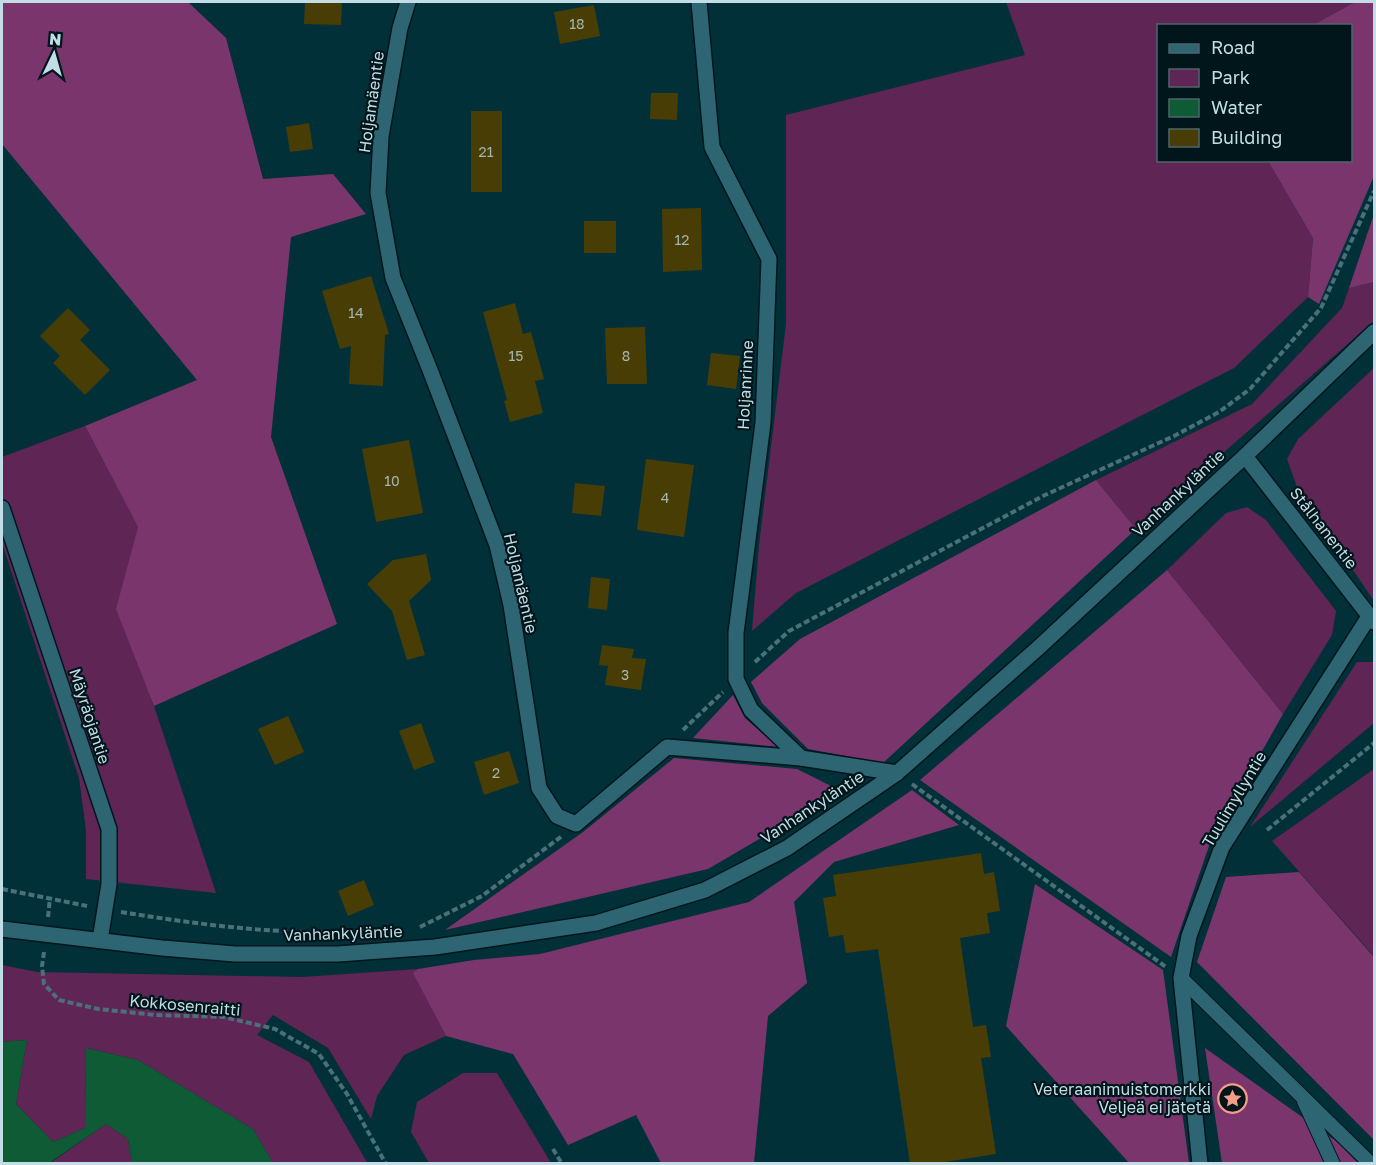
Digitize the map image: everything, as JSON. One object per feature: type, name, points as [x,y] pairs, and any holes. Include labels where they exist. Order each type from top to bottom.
[{"type":"street","name":"Holjamäentie","points":[[408,2],[400,28],[381,136],[378,193],[393,278],[497,545],[511,605],[539,788],[557,816],[576,824]]},
{"type":"street","name":"Holjanrinne","points":[[699,2],[712,147],[769,259],[763,423],[736,633],[736,679],[752,710],[801,758]]},
{"type":"street","name":"Vanhankyläntie","points":[[2,929],[235,954],[338,954],[435,947],[596,923],[705,890],[787,849],[897,773],[1037,649],[1245,456],[1374,332]]},
{"type":"street","name":"Stålhanentie","points":[[1245,456],[1372,619]]},
{"type":"street","name":"Mäyräojantie","points":[[2,508],[109,828],[110,884],[100,940]]},
{"type":"street","name":"Tuulimyllyntie","points":[[1200,1164],[1181,978],[1189,936],[1222,847],[1372,619]]},
{"type":"street","points":[[576,824],[667,747],[801,758],[897,773]]},
{"type":"lane","points":[[1181,978],[1371,1164]]},
{"type":"lane","points":[[1299,1091],[1333,1164]]},
{"type":"path","points":[[667,747],[789,631],[1045,495],[1174,436],[1219,412],[1250,388],[1321,308],[1374,191]]},
{"type":"path","points":[[1267,830],[1374,743]]},
{"type":"path","points":[[897,773],[1181,978]]},
{"type":"path","name":"Vanhankyläntie","points":[[411,928],[422,927],[482,896],[576,824]]},
{"type":"path","name":"Vanhankyläntie","points":[[2,889],[104,909],[236,928],[292,931],[378,930]]},
{"type":"path","name":"Kokkosenraitti","points":[[46,933],[42,966],[44,984],[58,1000],[98,1009],[156,1015],[224,1017],[275,1029],[318,1054],[348,1094],[386,1164]]},
{"type":"path","points":[[554,1149],[562,1164]]},
{"type":"green space","points":[[1006,2],[1355,2],[1315,24],[1157,24],[1157,162],[1269,162],[1313,238],[1308,297],[1234,368],[796,593],[752,631],[759,545],[786,324],[786,115],[1025,55]]},
{"type":"green space","points":[[1374,282],[1374,321],[1136,529],[1096,480],[1252,404],[1342,308],[1349,288]]},
{"type":"green space","points":[[1374,368],[1374,601],[1297,487],[1287,459],[1298,439]]},
{"type":"green space","points":[[85,426],[138,527],[117,609],[154,706],[216,893],[86,879],[86,830],[79,778],[2,543],[2,457]]},
{"type":"green space","points":[[1247,507],[1266,520],[1336,611],[1332,635],[1283,714],[1167,570],[1226,513]]},
{"type":"green space","points":[[1357,662],[1374,662],[1374,723],[1250,827]]},
{"type":"green space","points":[[1374,769],[1374,956],[1272,841]]},
{"type":"green space","points":[[2,965],[37,972],[302,977],[418,969],[414,974],[446,1036],[404,1055],[377,1096],[371,1119],[328,1048],[273,1015],[257,1035],[309,1062],[368,1164],[273,1163],[253,1129],[138,1060],[86,1048],[85,1128],[53,1142],[16,1104],[27,1040],[2,1042]]},
{"type":"green space","points":[[463,1073],[497,1073],[551,1163],[429,1163],[411,1132],[417,1102]]},
{"type":"green space","points":[[106,1124],[128,1139],[132,1163],[49,1164]]},
{"type":"shaded area","points":[[2,2],[188,2],[226,38],[263,179],[333,174],[366,214],[291,237],[271,437],[337,624],[154,706],[116,609],[138,527],[85,426],[197,380],[2,144]]},
{"type":"shaded area","points":[[1355,2],[1374,2],[1374,176],[1319,304],[1308,297],[1313,238],[1269,162],[1352,162],[1352,24],[1315,24]]},
{"type":"shaded area","points":[[1374,214],[1374,282],[1349,288]]},
{"type":"shaded area","points":[[1096,480],[1136,529],[883,763],[808,749],[762,703],[751,682],[800,639]]},
{"type":"shaded area","points":[[1167,570],[1283,714],[1210,843],[1171,957],[920,780]]},
{"type":"shaded area","points":[[733,695],[745,718],[778,747],[693,738]]},
{"type":"shaded area","points":[[674,758],[797,769],[841,791],[708,869],[445,930],[583,832]]},
{"type":"shaded area","points":[[912,790],[959,825],[834,862],[794,902],[807,983],[768,1016],[754,1163],[661,1163],[636,1115],[568,1145],[513,1054],[446,1036],[413,973],[418,969],[474,960],[540,954],[749,902]]},
{"type":"shaded area","points":[[1299,872],[1374,957],[1374,1140],[1197,962],[1226,877]]},
{"type":"shaded area","points":[[1035,884],[1163,970],[1189,1163],[1129,1163],[1006,1026]]},
{"type":"shaded area","points":[[1205,1048],[1336,1141],[1358,1163],[1222,1163]]},
{"type":"water","points":[[27,1040],[16,1104],[53,1142],[85,1128],[86,1048],[138,1060],[253,1129],[273,1163],[132,1163],[128,1139],[106,1124],[49,1163],[2,1163],[2,1042]]},
{"type":"building","points":[[305,2],[342,2],[341,25],[304,24]]},
{"type":"building","points":[[594,5],[600,36],[560,44],[554,12]]},
{"type":"building","points":[[651,93],[678,93],[677,120],[650,119]]},
{"type":"building","points":[[471,111],[502,111],[502,192],[471,192]]},
{"type":"building","points":[[309,123],[313,149],[290,152],[286,127]]},
{"type":"building","points":[[701,208],[702,270],[663,272],[662,209]]},
{"type":"building","points":[[584,221],[616,221],[616,253],[584,253]]},
{"type":"building","points":[[371,276],[389,334],[385,335],[383,386],[349,384],[351,346],[340,349],[322,291]]},
{"type":"building","points":[[515,303],[523,334],[531,332],[544,379],[535,381],[543,413],[510,422],[504,401],[507,400],[483,312]]},
{"type":"building","points":[[68,308],[90,330],[80,340],[110,370],[85,395],[53,363],[60,356],[40,336]]},
{"type":"building","points":[[645,327],[647,384],[607,384],[605,328]]},
{"type":"building","points":[[711,353],[740,356],[736,389],[707,385]]},
{"type":"building","points":[[409,440],[423,513],[376,522],[362,449]]},
{"type":"building","points":[[646,459],[694,465],[684,537],[637,530]]},
{"type":"building","points":[[575,483],[605,486],[601,516],[572,513]]},
{"type":"building","points":[[426,554],[431,580],[409,601],[425,655],[407,660],[392,611],[367,584],[393,560]]},
{"type":"building","points":[[591,577],[610,579],[607,610],[588,608]]},
{"type":"building","points":[[602,645],[634,649],[632,658],[646,659],[641,690],[605,685],[608,666],[599,665]]},
{"type":"building","points":[[288,716],[304,752],[275,765],[258,729]]},
{"type":"building","points":[[421,723],[435,762],[414,770],[399,731]]},
{"type":"building","points":[[509,751],[519,783],[484,795],[474,762]]},
{"type":"building","points":[[981,853],[984,874],[994,872],[1000,911],[987,913],[990,933],[960,938],[973,1027],[986,1025],[991,1057],[981,1058],[996,1154],[932,1164],[910,1164],[878,949],[846,953],[843,935],[829,937],[823,898],[836,896],[833,875]]},
{"type":"building","points":[[364,880],[374,905],[348,916],[338,891]]},
{"type":"place","name":"Veteraanimuistomerkki Veljeä ei jätetä","points":[[1232,1098]]}]
